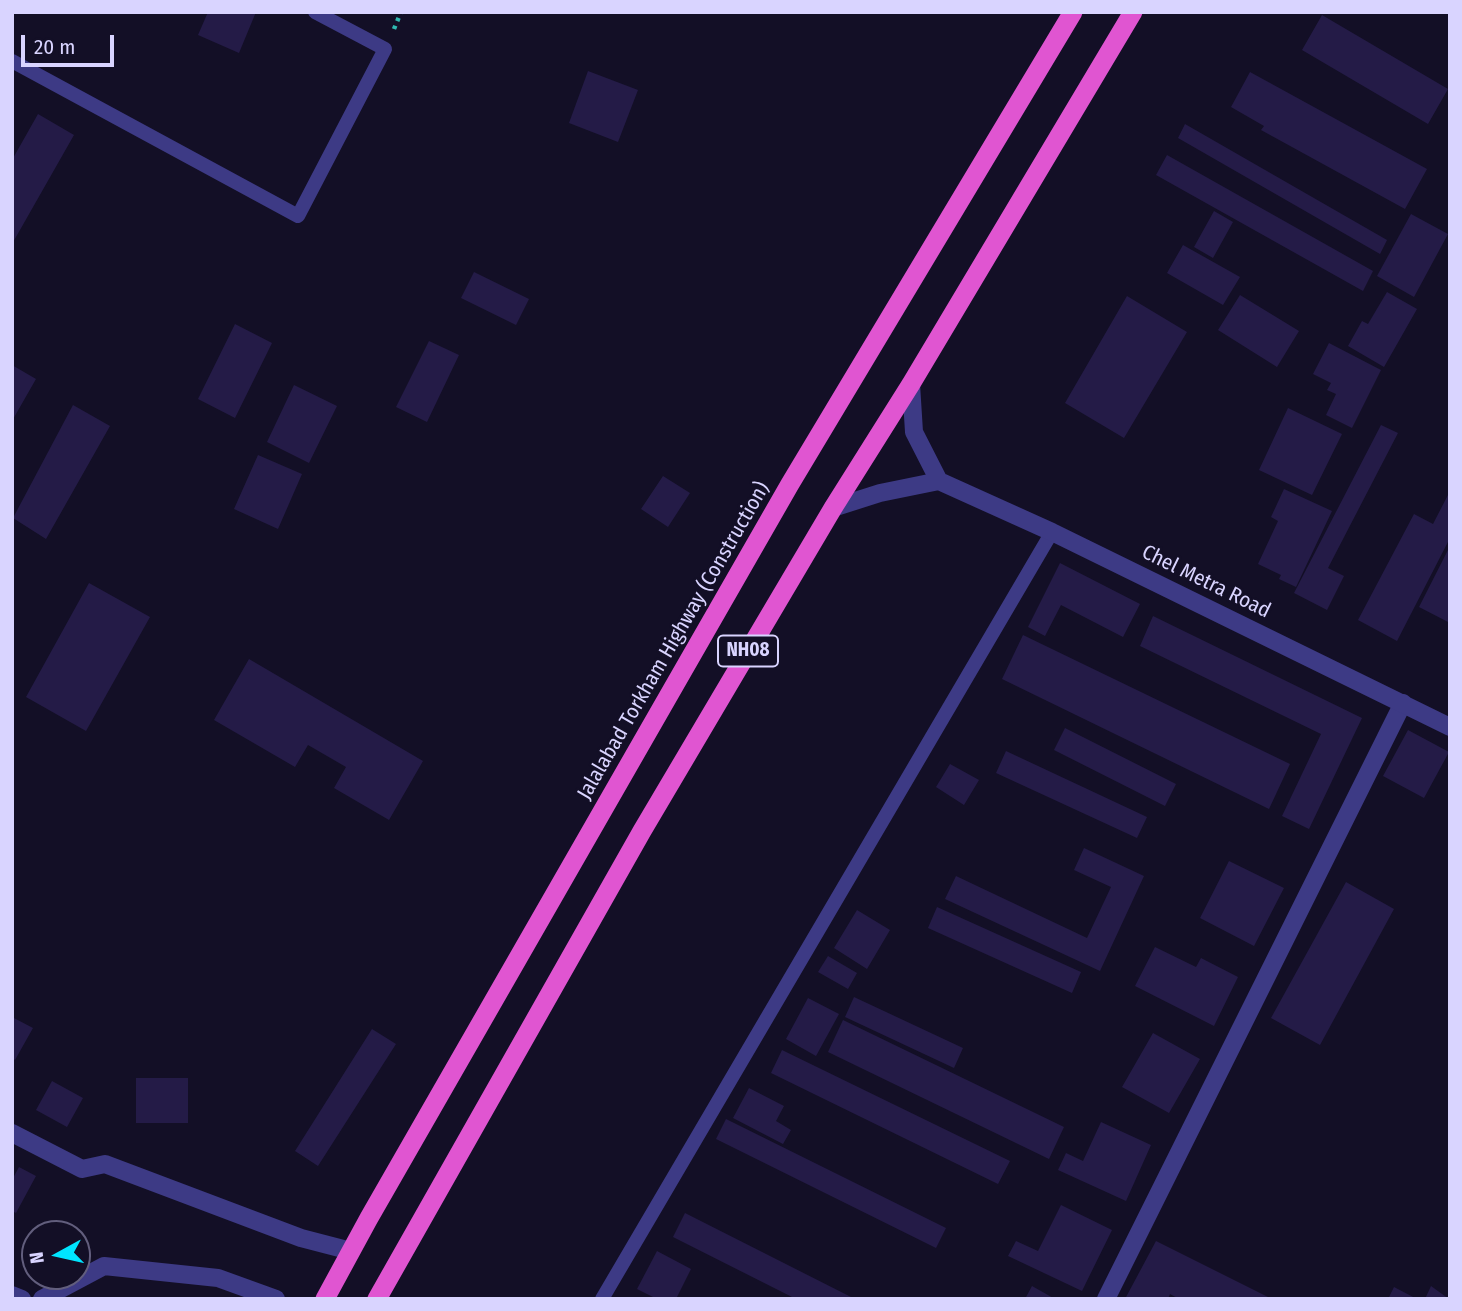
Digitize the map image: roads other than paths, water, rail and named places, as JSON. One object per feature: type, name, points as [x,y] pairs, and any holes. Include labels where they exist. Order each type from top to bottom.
[{"type":"highway","name":"Jalalabad Torkham Highway (Construction)","points":[[325,1299],[790,484],[1073,12]]},
{"type":"highway","name":"NH08","points":[[377,1299],[642,831],[833,508],[911,384],[1133,12]]},
{"type":"street","points":[[833,508],[939,481],[914,432],[911,384]]},
{"type":"street","name":"Chel Metra Road","points":[[939,481],[1052,532],[1450,727]]},
{"type":"street","points":[[1107,1299],[1403,703]]},
{"type":"street","points":[[12,1133],[82,1169],[105,1164],[300,1238],[351,1251]]},
{"type":"street","points":[[42,1299],[104,1266],[218,1278],[276,1299]]},
{"type":"street","points":[[12,1294],[22,1299]]},
{"type":"lane","points":[[12,61],[298,216],[385,49],[315,12]]},
{"type":"lane","points":[[603,1299],[1052,532]]}]
